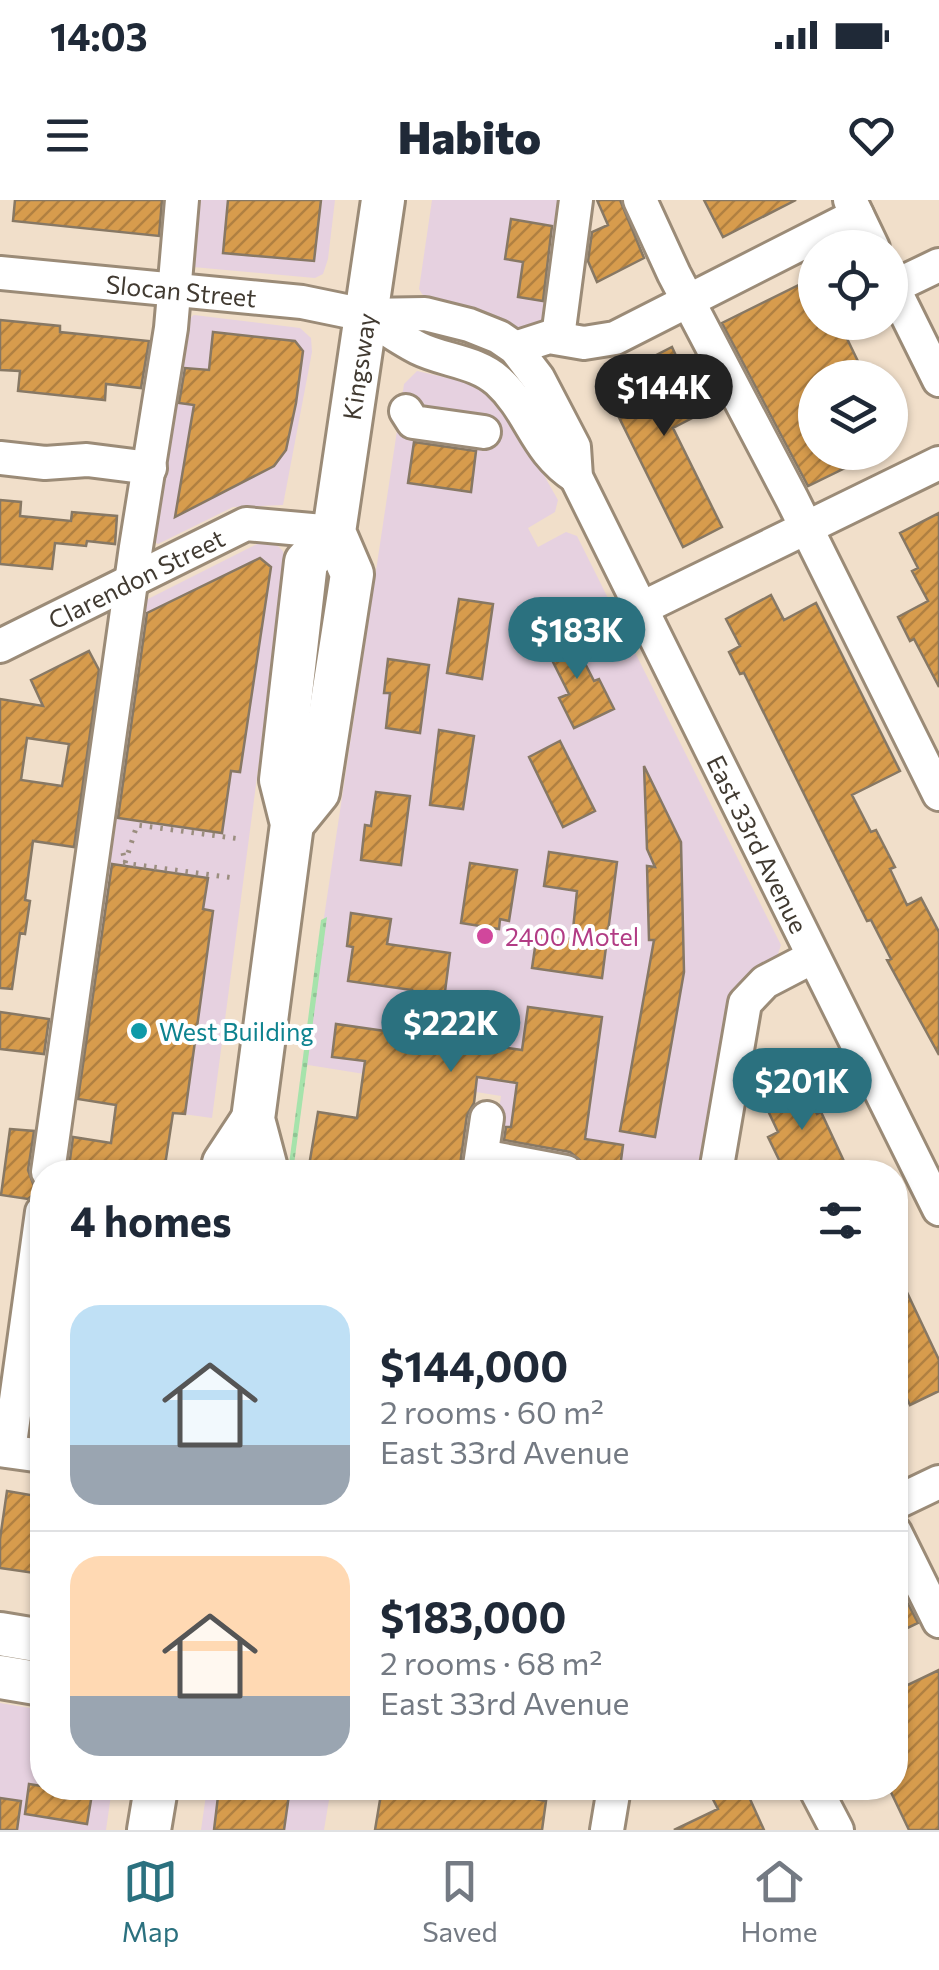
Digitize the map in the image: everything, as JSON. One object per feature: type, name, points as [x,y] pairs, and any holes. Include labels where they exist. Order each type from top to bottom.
[{"type":"main road","name":"Kingsway","points":[[263,1160],[253,1119],[292,824],[318,792],[352,574],[334,532],[384,200]]},
{"type":"main road","name":"Kingsway","points":[[226,1160],[253,1119]]},
{"type":"main road","points":[[0,1634],[30,1639]]},
{"type":"main road","points":[[0,1677],[30,1682]]},
{"type":"main road","points":[[150,1830],[154,1800]]},
{"type":"street","points":[[50,1160],[175,290],[182,200]]},
{"type":"street","points":[[558,336],[576,200]]},
{"type":"street","points":[[640,200],[939,794]]},
{"type":"street","points":[[515,348],[558,336],[584,344],[615,338],[853,208]]},
{"type":"street","points":[[908,278],[939,265]]},
{"type":"street","name":"Slocan Street","points":[[0,273],[302,302],[365,315],[425,314],[469,324],[515,348]]},
{"type":"street","name":"Slocan Street","points":[[365,315],[420,349],[472,366],[496,379]]},
{"type":"street","points":[[908,317],[939,380]]},
{"type":"street","name":"East 33rd Avenue","points":[[515,348],[538,378],[574,447],[576,477],[939,1209]]},
{"type":"street","name":"East 33rd Avenue","points":[[496,379],[554,463],[576,477]]},
{"type":"street","points":[[406,411],[413,422],[484,432]]},
{"type":"street","points":[[0,458],[88,460],[150,468]]},
{"type":"street","points":[[642,608],[939,463]]},
{"type":"street","name":"Clarendon Street","points":[[0,646],[246,524],[334,532]]},
{"type":"street","points":[[718,1160],[745,1003],[765,982],[814,957]]},
{"type":"street","points":[[481,1160],[487,1118]]},
{"type":"street","points":[[30,1287],[4,1450],[30,1454]]},
{"type":"street","points":[[908,1497],[939,1482]]},
{"type":"street","points":[[908,1558],[939,1621]]},
{"type":"street","points":[[821,1800],[837,1830]]},
{"type":"path","points":[[98,818],[119,822],[125,863],[137,825],[240,839]]},
{"type":"path","points":[[148,866],[234,878]]},
{"type":"shaded area","points":[[182,200],[335,200],[323,274],[315,278],[193,267]]},
{"type":"shaded area","points":[[432,200],[576,200],[546,322],[523,330],[433,302],[422,294],[419,289]]},
{"type":"shaded area","points":[[194,315],[300,328],[311,338],[312,352],[283,505],[233,507],[158,544],[151,540],[184,323]]},
{"type":"shaded area","points":[[417,371],[479,385],[494,397],[516,426],[558,500],[555,512],[528,528],[538,547],[566,532],[577,536],[781,945],[708,1160],[539,1160],[493,1152],[501,1096],[302,1064],[404,384]]},
{"type":"shaded area","points":[[263,541],[283,551],[285,565],[212,1118],[59,1097],[142,602]]},
{"type":"shaded area","points":[[0,1703],[30,1708],[30,1800],[110,1800],[106,1830],[0,1830]]},
{"type":"shaded area","points":[[205,1800],[329,1800],[324,1830],[201,1830]]},
{"type":"green space","points":[[327,917],[295,1160],[290,1160],[321,920]]},
{"type":"building","points":[[15,200],[162,200],[159,236],[13,221]]},
{"type":"building","points":[[228,200],[321,200],[314,261],[223,253]]},
{"type":"building","points":[[597,200],[620,200],[644,258],[597,282],[588,261],[592,232],[608,225]]},
{"type":"building","points":[[704,200],[796,200],[723,237]]},
{"type":"building","points":[[511,219],[552,226],[543,301],[518,297],[523,262],[505,259]]},
{"type":"building","points":[[798,285],[798,340],[848,340],[857,360],[798,360],[798,467],[722,323]]},
{"type":"building","points":[[0,320],[60,326],[60,332],[149,341],[141,388],[106,384],[105,400],[18,391],[20,371],[0,370]]},
{"type":"building","points":[[213,332],[295,341],[303,351],[296,403],[286,450],[274,466],[175,517],[194,405],[179,403],[185,368],[209,370]]},
{"type":"building","points":[[672,347],[702,413],[673,428],[722,527],[683,547],[602,383]]},
{"type":"building","points":[[414,442],[476,451],[471,492],[408,483]]},
{"type":"building","points":[[800,470],[841,470],[808,486]]},
{"type":"building","points":[[0,500],[21,502],[20,516],[71,521],[72,512],[117,516],[115,544],[55,543],[52,569],[0,564]]},
{"type":"building","points":[[939,513],[939,687],[898,617],[928,601],[912,571],[918,568],[900,533]]},
{"type":"building","points":[[260,558],[271,567],[240,772],[231,771],[222,833],[118,818],[147,613]]},
{"type":"building","points":[[771,595],[784,620],[816,603],[900,771],[852,795],[895,867],[890,869],[907,905],[921,898],[939,932],[939,1055],[887,960],[891,959],[871,920],[867,921],[744,673],[740,674],[729,652],[740,646],[726,619]]},
{"type":"building","points":[[459,599],[493,604],[482,679],[447,673]]},
{"type":"building","points":[[568,630],[594,681],[599,679],[614,709],[574,728],[559,698],[569,694],[543,642]]},
{"type":"building","points":[[89,651],[99,670],[74,847],[33,841],[25,900],[30,901],[25,934],[20,933],[12,989],[0,988],[0,699],[43,706],[31,680]],"holes":[[[27,738],[69,744],[62,786],[21,780]]]},
{"type":"building","points":[[388,659],[429,665],[420,733],[386,728],[390,693],[384,693]]},
{"type":"building","points":[[439,730],[474,736],[463,809],[430,805]]},
{"type":"building","points":[[560,741],[595,811],[563,827],[529,757]]},
{"type":"building","points":[[644,766],[681,842],[684,972],[655,1137],[620,1131],[654,940],[649,940],[647,866],[655,867],[647,849]]},
{"type":"building","points":[[376,792],[410,796],[401,865],[361,860],[365,825],[371,826]]},
{"type":"building","points":[[549,852],[617,862],[602,978],[532,968],[537,934],[572,939],[577,891],[544,886]]},
{"type":"building","points":[[470,863],[517,870],[509,921],[500,919],[499,929],[461,923]]},
{"type":"building","name":"West Building","points":[[112,864],[208,878],[203,909],[213,911],[185,1114],[173,1113],[166,1160],[70,1160],[73,1137],[111,1143],[116,1105],[78,1099]]},
{"type":"building","points":[[351,913],[391,919],[387,944],[450,953],[439,1038],[522,1050],[528,1007],[602,1017],[585,1139],[623,1145],[621,1160],[579,1160],[570,1152],[504,1140],[506,1127],[511,1127],[517,1083],[477,1077],[461,1160],[310,1160],[318,1112],[357,1118],[365,1061],[332,1057],[336,1024],[406,1034],[412,990],[348,981],[353,947],[347,946]]},
{"type":"building","points":[[0,1012],[49,1019],[44,1054],[0,1049]]},
{"type":"building","points":[[801,1080],[843,1160],[779,1160],[768,1137],[778,1132],[762,1098]]},
{"type":"building","points":[[10,1129],[34,1131],[28,1170],[30,1197],[1,1195]]},
{"type":"building","points":[[908,1294],[939,1360],[939,1391],[910,1405]]},
{"type":"building","points":[[7,1491],[30,1495],[30,1572],[0,1568]]},
{"type":"building","points":[[908,1604],[918,1623],[908,1628]]},
{"type":"building","points":[[939,1670],[939,1830],[909,1830],[895,1800],[908,1800],[908,1685]]},
{"type":"building","points":[[29,1784],[30,1800],[91,1800],[87,1824],[25,1814]]},
{"type":"building","points":[[0,1798],[21,1801],[17,1830],[0,1830]]},
{"type":"building","points":[[218,1800],[288,1800],[284,1830],[214,1830]]},
{"type":"building","points":[[380,1800],[546,1801],[542,1830],[375,1830]]},
{"type":"building","points":[[713,1800],[750,1800],[764,1830],[674,1830],[718,1809]]},
{"type":"place","name":"2400 Motel","points":[[485,936]]},
{"type":"place","name":"West Building","points":[[139,1031]]}]
